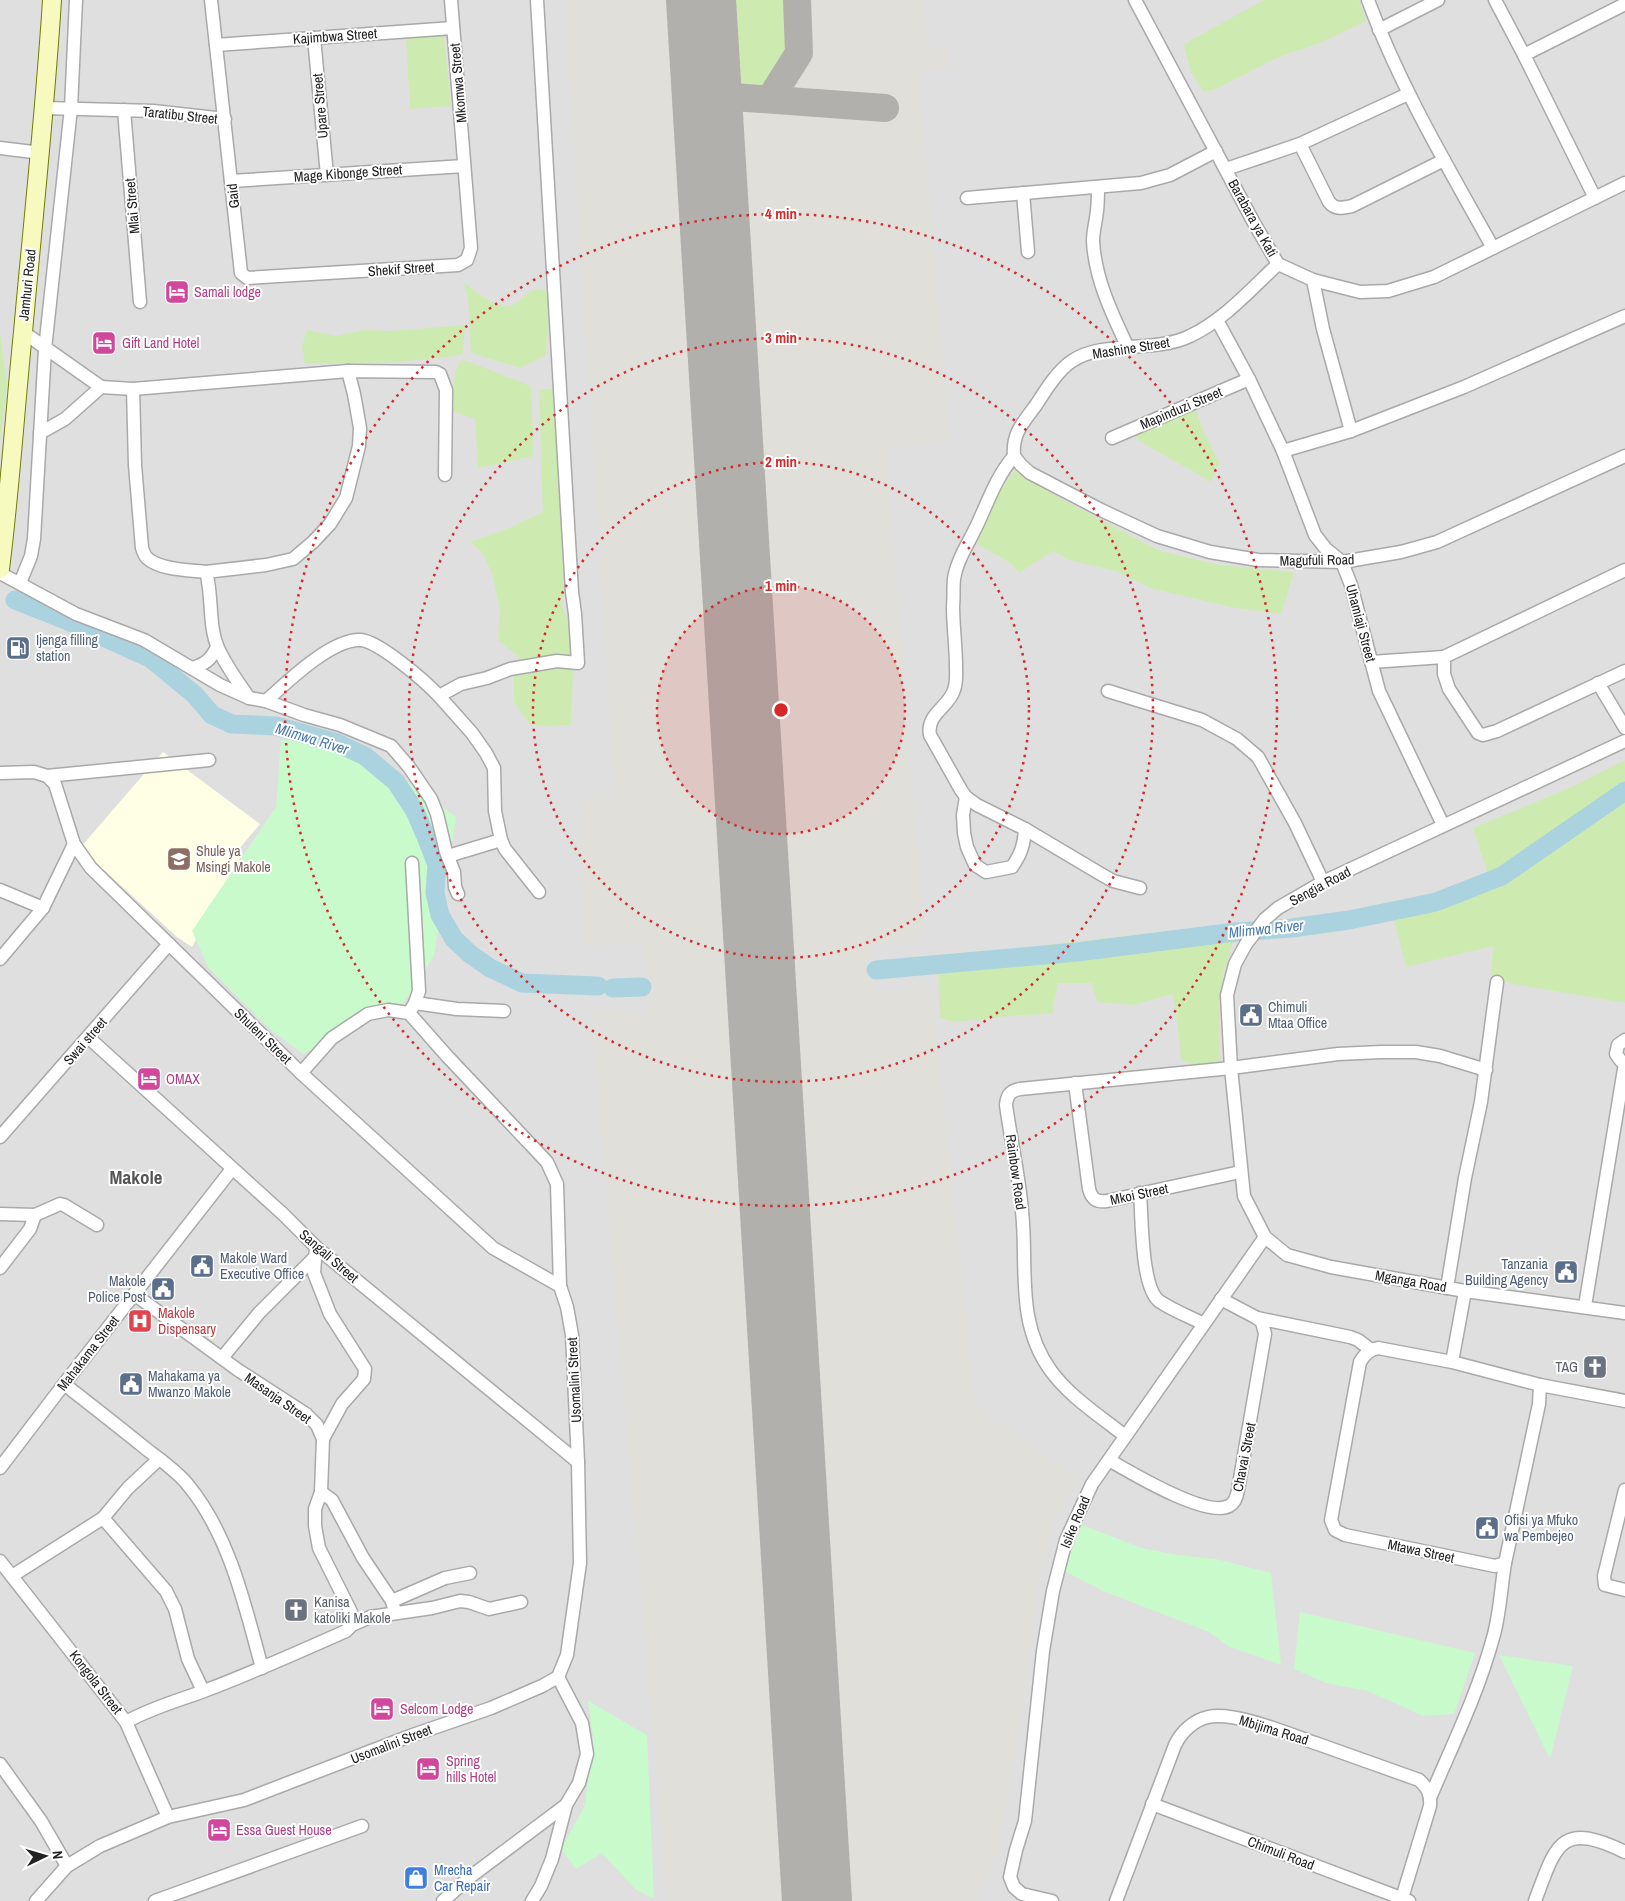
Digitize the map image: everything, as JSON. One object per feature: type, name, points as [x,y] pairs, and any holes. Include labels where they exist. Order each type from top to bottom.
[{"type":"main road","name":"Jamhuri Road","points":[[0,571],[41,153],[52,0]]},
{"type":"street","points":[[20,583],[28,568],[34,539],[45,349],[70,108],[76,0]]},
{"type":"street","name":"Taratibu Street","points":[[45,108],[153,111],[224,119],[211,0]]},
{"type":"street","name":"Mkomwa Street","points":[[451,0],[464,166]]},
{"type":"street","points":[[439,696],[461,684],[487,678],[510,669],[557,661],[578,663],[572,592],[537,0]]},
{"type":"street","name":"Barabara ya Kati","points":[[1135,0],[1254,223],[1278,264],[1313,280],[1360,292],[1388,292],[1434,277],[1625,183]]},
{"type":"street","points":[[1368,0],[1379,30],[1408,94],[1493,248]]},
{"type":"street","points":[[1379,30],[1438,0]]},
{"type":"street","points":[[1495,0],[1595,198]]},
{"type":"street","points":[[1524,55],[1625,4]]},
{"type":"street","name":"Kajimbwa Street","points":[[216,45],[454,28]]},
{"type":"street","name":"Upare Street","points":[[314,38],[326,175]]},
{"type":"street","points":[[1226,169],[1300,144],[1408,94]]},
{"type":"street","name":"Mlai Street","points":[[124,110],[140,302]]},
{"type":"street","name":"Gaid","points":[[224,119],[242,273]]},
{"type":"street","points":[[1300,144],[1329,202],[1333,207],[1340,208],[1352,206],[1444,160]]},
{"type":"street","points":[[0,148],[41,153]]},
{"type":"street","points":[[967,198],[1141,183],[1170,176],[1216,151]]},
{"type":"street","name":"Mage Kibonge Street","points":[[231,181],[464,166]]},
{"type":"street","name":"Shekif Street","points":[[242,273],[246,278],[458,265],[466,260],[471,248],[464,166]]},
{"type":"street","points":[[1098,187],[1097,216],[1093,238],[1094,255],[1104,292],[1128,348]]},
{"type":"street","points":[[1023,193],[1028,252]]},
{"type":"street","name":"Mashine Street","points":[[1014,456],[1013,444],[1016,433],[1052,381],[1072,361],[1096,351],[1157,345],[1189,337],[1217,320],[1278,264]]},
{"type":"street","points":[[1313,280],[1323,329],[1352,431]]},
{"type":"street","points":[[1283,451],[1352,431],[1464,387],[1625,316]]},
{"type":"street","name":"Uhamiaji Street","points":[[1217,320],[1249,379],[1283,451],[1315,535],[1326,549],[1342,562],[1351,585],[1379,691],[1443,825]]},
{"type":"street","points":[[22,332],[101,387],[133,390],[348,371],[429,371],[440,374],[446,390],[445,475]]},
{"type":"street","points":[[133,390],[135,465],[142,548],[146,558],[173,569],[206,572],[266,565],[293,558],[313,542],[330,524],[346,498],[359,446],[360,428],[348,371]]},
{"type":"street","name":"Mapinduzi Street","points":[[1112,438],[1249,379]]},
{"type":"street","points":[[40,433],[65,419],[101,387]]},
{"type":"street","points":[[1014,456],[1003,469],[993,486],[978,524],[962,554],[954,578],[953,607],[956,635],[956,683],[950,698],[931,720],[929,729],[933,742],[966,797],[1113,881],[1140,888]]},
{"type":"street","name":"Magufuli Road","points":[[1014,456],[1030,473],[1101,510],[1157,536],[1210,552],[1258,560],[1342,562],[1393,554],[1437,542],[1625,456]]},
{"type":"street","points":[[1371,662],[1444,658],[1625,570]]},
{"type":"street","points":[[0,571],[76,614],[144,640],[220,685],[249,698],[266,701],[304,716],[340,725],[391,746],[409,767],[431,799],[454,872],[455,888],[458,894]]},
{"type":"street","points":[[206,572],[210,586],[213,627],[217,647],[249,698]]},
{"type":"street","points":[[266,701],[291,677],[323,654],[348,642],[360,640],[385,651],[430,686],[472,733],[486,753],[494,768],[495,811],[501,840],[505,849],[539,892]]},
{"type":"street","points":[[192,668],[205,664],[212,657],[217,647]]},
{"type":"street","points":[[1444,658],[1444,674],[1449,689],[1478,733],[1484,735],[1497,731],[1625,671]]},
{"type":"street","points":[[1598,683],[1625,728]]},
{"type":"street","points":[[1108,691],[1202,720],[1237,739],[1258,757],[1295,823],[1323,882]]},
{"type":"street","name":"Sengia Road","points":[[1265,1237],[1244,1196],[1240,1172],[1231,1068],[1227,996],[1235,964],[1246,944],[1265,919],[1278,908],[1323,882],[1625,741]]},
{"type":"street","points":[[0,774],[34,772],[47,776],[208,760]]},
{"type":"street","name":"Shuleni Street","points":[[47,776],[55,784],[74,844],[91,868],[301,1073],[493,1248],[560,1286]]},
{"type":"street","points":[[966,797],[963,815],[967,847],[975,865],[986,872],[1012,867],[1024,846],[1025,829]]},
{"type":"street","points":[[448,856],[501,840]]},
{"type":"street","points":[[0,959],[43,908],[74,844]]},
{"type":"street","points":[[412,863],[419,991],[412,1008]]},
{"type":"street","points":[[0,890],[43,908]]},
{"type":"street","name":"Swai street","points":[[0,1137],[89,1038],[169,944]]},
{"type":"street","points":[[1447,1288],[1464,1178],[1486,1070],[1497,982]]},
{"type":"street","points":[[301,1073],[332,1038],[368,1014],[412,1008],[504,1011]]},
{"type":"street","name":"Usomalini Street","points":[[36,1901],[67,1866],[100,1846],[168,1817],[244,1800],[410,1736],[491,1708],[558,1677],[567,1656],[580,1563],[578,1462],[572,1335],[567,1307],[560,1286],[557,1184],[547,1162],[447,1056],[412,1008]]},
{"type":"street","name":"Sangali Street","points":[[89,1038],[284,1215],[316,1252],[578,1462]]},
{"type":"street","points":[[1585,1306],[1625,1063],[1616,1054],[1618,1045],[1625,1040]]},
{"type":"street","name":"Rainbow Road","points":[[1125,1436],[1073,1394],[1050,1369],[1034,1334],[1026,1306],[1024,1290],[1023,1213],[1006,1106],[1006,1099],[1012,1091],[1231,1068],[1338,1054],[1416,1052],[1440,1056],[1486,1070]]},
{"type":"street","name":"Mkoi Street","points":[[1075,1084],[1091,1196],[1100,1202],[1240,1172]]},
{"type":"street","name":"Mahakama Street","points":[[0,1468],[232,1169]]},
{"type":"street","points":[[1140,1193],[1146,1277],[1151,1290],[1158,1300],[1204,1324]]},
{"type":"street","points":[[0,1214],[35,1215],[60,1204],[97,1225]]},
{"type":"street","points":[[0,1268],[30,1229],[35,1215]]},
{"type":"street","name":"Mganga Road","points":[[1265,1237],[1287,1255],[1330,1266],[1465,1291],[1625,1313]]},
{"type":"street","name":"Isike Road","points":[[1052,1901],[1022,1894],[1014,1888],[1010,1877],[1025,1821],[1043,1651],[1053,1591],[1066,1540],[1092,1484],[1265,1237]]},
{"type":"street","points":[[222,1358],[259,1313],[316,1252]]},
{"type":"street","points":[[316,1252],[314,1273],[330,1314],[365,1368],[364,1379],[342,1404],[323,1439],[321,1492],[315,1509],[315,1526],[319,1548],[351,1612],[352,1625]]},
{"type":"street","points":[[1452,1362],[1465,1291]]},
{"type":"street","name":"Masanja Street","points":[[134,1294],[222,1358],[306,1414],[317,1425],[323,1439]]},
{"type":"street","points":[[1222,1299],[1257,1318],[1350,1337],[1371,1350],[1386,1349],[1452,1362],[1540,1384],[1625,1401]]},
{"type":"street","name":"Chavai Street","points":[[1109,1460],[1169,1493],[1219,1508],[1229,1506],[1233,1502],[1238,1490],[1266,1334],[1262,1322],[1257,1318]]},
{"type":"street","name":"Mtawa Street","points":[[1371,1350],[1364,1355],[1360,1362],[1330,1520],[1335,1530],[1345,1535],[1495,1566],[1505,1562]]},
{"type":"street","points":[[64,1384],[188,1484],[209,1516],[226,1551],[248,1615],[262,1668]]},
{"type":"street","points":[[1406,1900],[1430,1806],[1430,1798],[1492,1642],[1505,1562],[1539,1404],[1540,1384]]},
{"type":"street","points":[[12,1576],[103,1518],[128,1488],[159,1459]]},
{"type":"street","points":[[1625,1490],[1604,1576],[1605,1585],[1625,1590]]},
{"type":"street","points":[[321,1492],[332,1500],[394,1607]]},
{"type":"street","points":[[103,1518],[166,1591],[175,1609],[188,1659],[203,1691]]},
{"type":"street","name":"Kongola Street","points":[[0,1561],[126,1722],[168,1817]]},
{"type":"street","points":[[126,1722],[147,1710],[262,1668],[346,1632],[352,1625],[394,1607],[445,1578],[470,1573]]},
{"type":"street","points":[[394,1607],[432,1608],[460,1601],[489,1609],[521,1602]]},
{"type":"street","points":[[532,1901],[541,1886],[552,1859],[566,1805],[579,1784],[587,1754],[582,1723],[558,1677]]},
{"type":"street","name":"Mbijima Road","points":[[1116,1901],[1179,1736],[1197,1720],[1209,1716],[1230,1717],[1273,1728],[1419,1780],[1428,1790],[1430,1798]]},
{"type":"street","points":[[0,1764],[41,1821],[67,1866]]},
{"type":"street","name":"Chimuli Road","points":[[1152,1804],[1406,1900]]},
{"type":"street","points":[[443,1901],[470,1877],[566,1805]]},
{"type":"street","points":[[155,1901],[362,1826]]},
{"type":"street","points":[[1535,1901],[1551,1859],[1561,1845],[1570,1840],[1589,1838],[1602,1841],[1625,1852]]},
{"type":"shaded area","points":[[0,0],[1625,0],[1625,1901],[0,1901]]},
{"type":"shaded area","points":[[565,0],[924,0],[928,47],[948,46],[949,68],[918,71],[950,441],[886,447],[924,939],[871,946],[876,993],[931,987],[975,1406],[1079,1480],[1053,1521],[1040,1565],[1022,1710],[998,1849],[974,1901],[668,1901],[591,1011],[649,1014],[644,942],[586,946],[583,899],[581,798],[615,796]]},
{"type":"shaded area","points":[[163,752],[260,824],[238,850],[243,853],[192,947],[177,937],[80,848]]},
{"type":"green space","points":[[726,0],[788,0],[789,58],[765,91],[750,91],[733,83],[731,78]]},
{"type":"green space","points":[[1264,0],[1359,0],[1366,21],[1320,43],[1281,56],[1216,89],[1204,92],[1190,70],[1184,44]]},
{"type":"green space","points":[[444,35],[451,106],[410,109],[406,39]]},
{"type":"green space","points":[[464,283],[488,300],[504,306],[516,303],[535,290],[542,289],[549,292],[550,308],[546,355],[520,368],[471,353],[468,297]]},
{"type":"green space","points":[[465,325],[463,354],[455,356],[400,362],[305,364],[302,346],[307,330],[335,336],[365,330],[391,331]]},
{"type":"green space","points":[[0,333],[7,384],[0,441]]},
{"type":"green space","points":[[462,359],[528,385],[531,388],[534,456],[478,468],[475,419],[452,411],[455,372]]},
{"type":"green space","points":[[556,388],[566,558],[562,606],[571,632],[573,672],[571,725],[546,726],[529,724],[514,702],[514,675],[519,657],[498,640],[500,614],[493,576],[482,552],[470,542],[507,529],[543,512],[539,390]]},
{"type":"green space","points":[[1196,410],[1203,430],[1220,464],[1217,466],[1211,482],[1134,437],[1189,411]]},
{"type":"green space","points":[[1016,469],[1056,496],[1160,551],[1220,565],[1294,572],[1281,614],[1235,608],[1150,588],[1116,571],[1069,560],[1053,551],[1019,573],[1012,564],[978,544],[979,534],[986,514]]},
{"type":"green space","points":[[281,740],[355,743],[456,817],[434,956],[402,1005],[303,1054],[270,1029],[208,967],[192,931],[276,807]]},
{"type":"green space","points":[[1625,760],[1625,1003],[1518,985],[1491,978],[1493,946],[1406,967],[1394,920],[1493,890],[1473,828],[1574,786]]},
{"type":"green space","points":[[1239,923],[1223,975],[1219,1024],[1220,1062],[1192,1065],[1181,1059],[1172,994],[1134,1005],[1097,1002],[1092,983],[1058,983],[1052,1014],[1021,1015],[954,1022],[940,1018],[938,970],[1017,963],[1028,947]]},
{"type":"green space","points":[[1082,1525],[1142,1548],[1177,1555],[1216,1559],[1271,1573],[1281,1665],[1228,1646],[1209,1632],[1103,1591],[1064,1571]]},
{"type":"green space","points":[[1300,1612],[1475,1653],[1454,1714],[1423,1716],[1368,1691],[1326,1683],[1294,1669]]},
{"type":"green space","points":[[1499,1655],[1573,1666],[1550,1759]]},
{"type":"green space","points":[[588,1701],[647,1735],[654,1899],[635,1889],[602,1853],[576,1869],[561,1849],[585,1805],[593,1737]]},
{"type":"waterway","name":"Mlimwa River","points":[[15,600],[68,621],[150,658],[195,695],[212,715],[232,724],[276,726],[337,743],[365,756],[396,782],[415,811],[437,865],[435,893],[440,915],[454,939],[470,954],[490,968],[522,983],[598,986]]},
{"type":"waterway","name":"Mlimwa River","points":[[876,970],[1077,952],[1235,932],[1292,928],[1349,920],[1436,902],[1502,876],[1625,791]]},
{"type":"waterway","name":"Mlimwa River","points":[[613,988],[642,987]]},
{"type":"taxiway","points":[[770,99],[799,53],[797,0]]},
{"type":"taxiway","points":[[706,95],[885,108]]},
{"type":"runway","points":[[701,0],[817,1901]]},
{"type":"place","name":"Samali lodge","points":[[177,292]]},
{"type":"place","name":"Gift Land Hotel","points":[[104,343]]},
{"type":"place","name":"Ijenga filling station","points":[[18,648]]},
{"type":"place","name":"Shule ya Msingi Makole","points":[[179,859]]},
{"type":"place","name":"Chimuli Mtaa Office","points":[[1251,1015]]},
{"type":"place","name":"OMAX","points":[[149,1079]]},
{"type":"place","name":"Makole Ward Executive Office","points":[[202,1266]]},
{"type":"place","name":"Tanzania Building Agency","points":[[1566,1272]]},
{"type":"place","name":"Makole Police Post","points":[[163,1289]]},
{"type":"place","name":"Makole Dispensary","points":[[140,1321]]},
{"type":"place","name":"TAG","points":[[1595,1367]]},
{"type":"place","name":"Mahakama ya Mwanzo Makole","points":[[131,1384]]},
{"type":"place","name":"Ofisi ya Mfuko wa Pembejeo","points":[[1487,1528]]},
{"type":"place","name":"Kanisa katoliki Makole","points":[[296,1610]]},
{"type":"place","name":"Selcom Lodge","points":[[382,1709]]},
{"type":"place","name":"Spring hills Hotel","points":[[428,1769]]},
{"type":"place","name":"Essa Guest House","points":[[219,1830]]},
{"type":"place","name":"Mrecha Car Repair","points":[[416,1878]]},
{"type":"district","name":"Makole","points":[[136,1177]]}]
